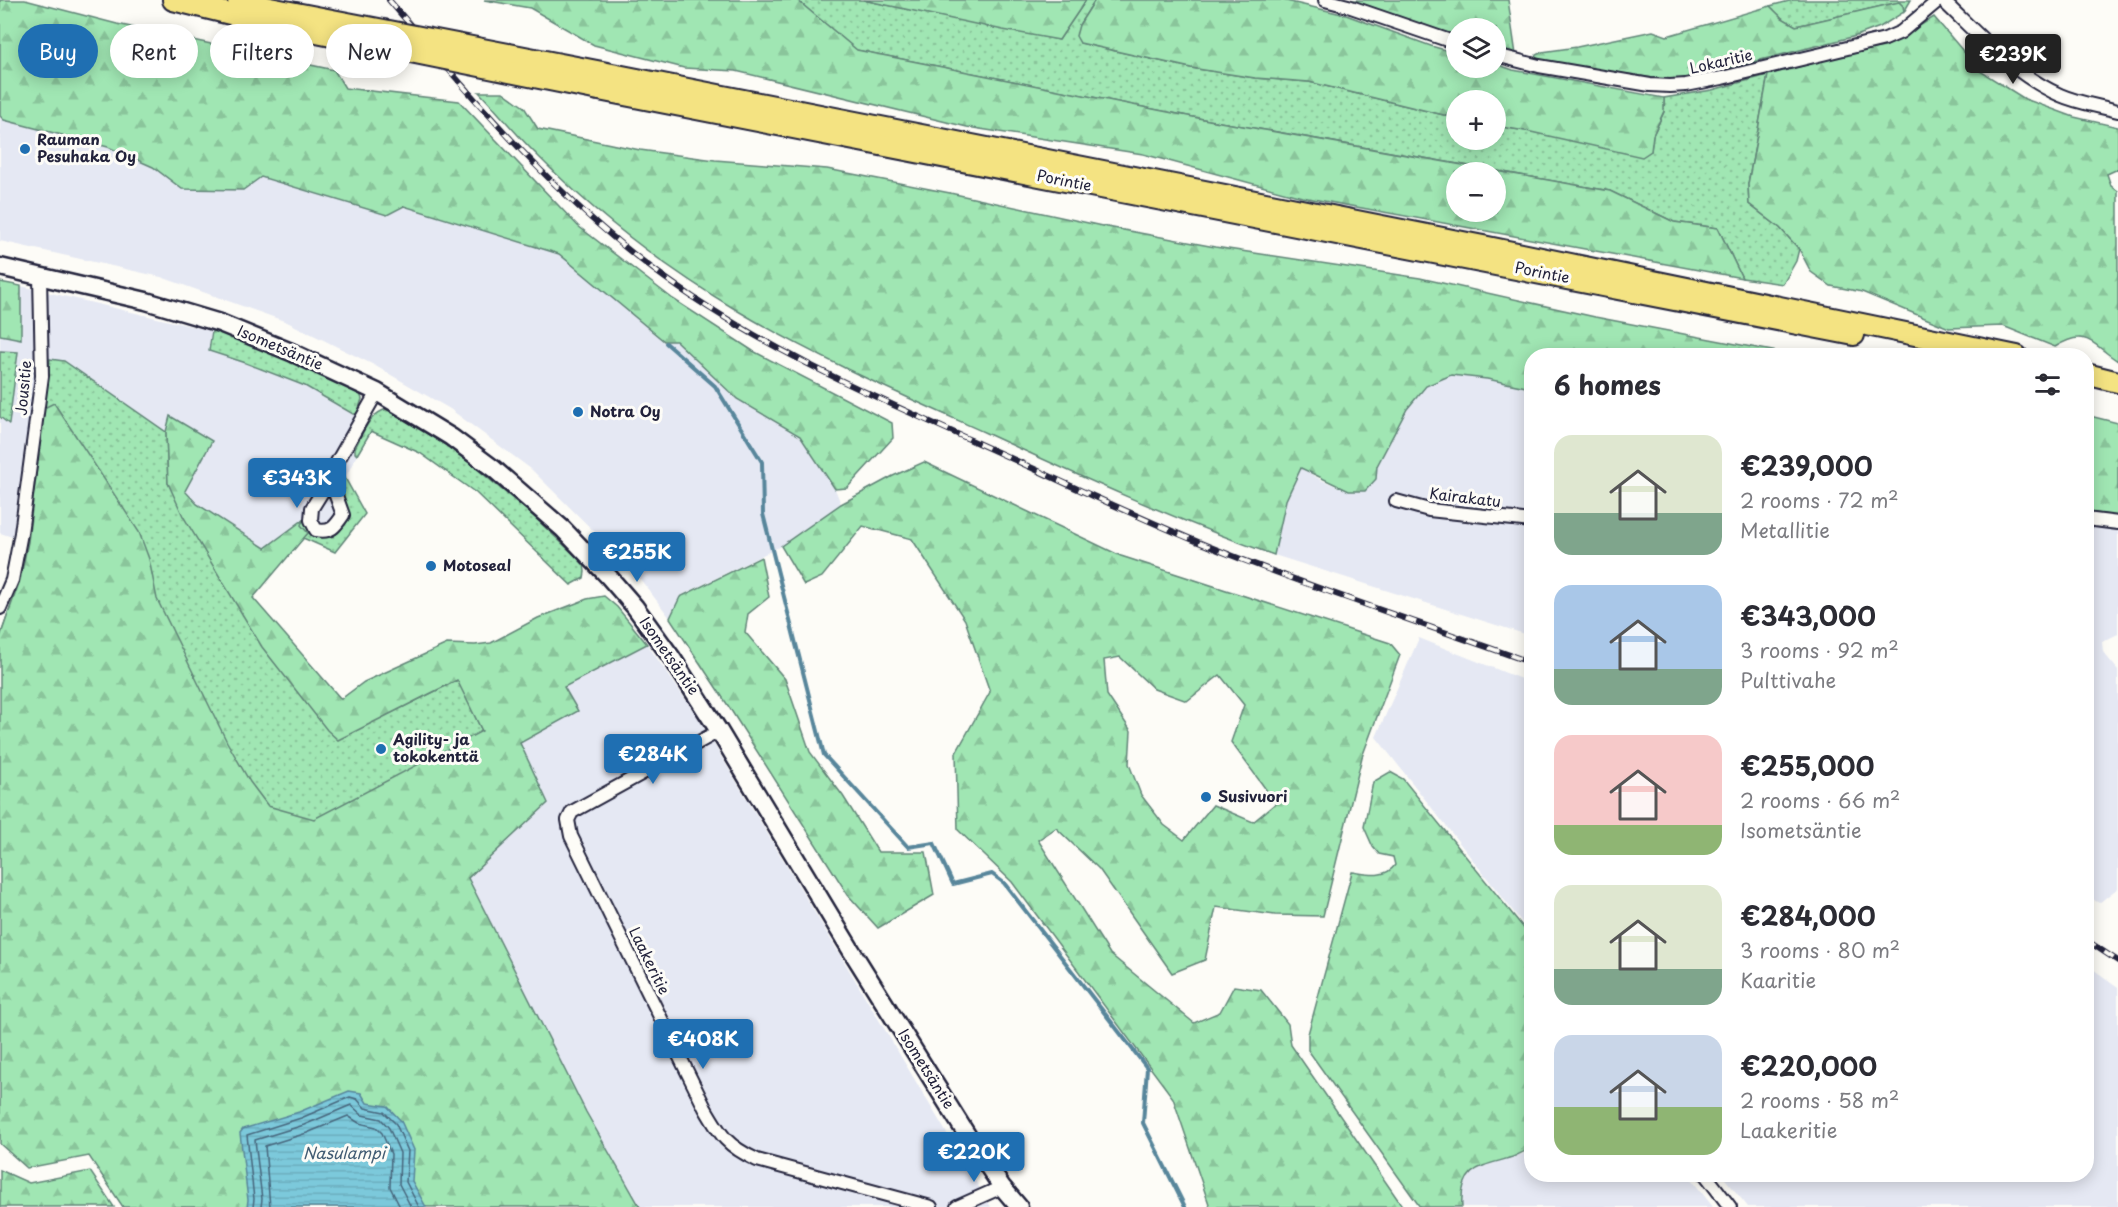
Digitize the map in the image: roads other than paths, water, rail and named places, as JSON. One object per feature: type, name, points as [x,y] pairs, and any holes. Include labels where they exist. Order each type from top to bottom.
[{"type":"highway","name":"Porintie","points":[[173,0],[269,16],[601,81],[1483,246],[1978,348]]},
{"type":"highway","name":"Porintie","points":[[238,0],[269,16]]},
{"type":"highway","name":"Porintie","points":[[601,81],[1368,239],[1917,348]]},
{"type":"highway","points":[[2094,376],[2118,384]]},
{"type":"highway","points":[[2094,381],[2118,384]]},
{"type":"main road","name":"Isometsäntie","points":[[0,267],[146,301],[220,322],[377,392],[451,437],[494,469],[563,529],[635,607],[672,658],[967,1135],[1019,1207]]},
{"type":"street","points":[[1325,0],[1446,40]]},
{"type":"street","points":[[1941,0],[2014,68],[2036,83],[2062,96],[2118,111]]},
{"type":"street","name":"Lokaritie","points":[[1506,58],[1539,66],[1650,85],[1686,85],[1885,39],[1901,32],[1941,0]]},
{"type":"street","name":"Jousitie","points":[[0,608],[12,580],[21,533],[42,376],[40,275]]},
{"type":"street","points":[[330,479],[337,462],[377,392]]},
{"type":"street","name":"Kairakatu","points":[[1396,501],[1429,510],[1524,520]]},
{"type":"street","points":[[2094,520],[2118,522]]},
{"type":"street","name":"Laakeritie","points":[[719,732],[572,812],[568,820],[571,836],[720,1136],[737,1151],[756,1160],[932,1207]]},
{"type":"street","points":[[1710,1182],[1730,1207]]},
{"type":"street","points":[[957,1207],[1002,1186]]},
{"type":"water","name":"Nasulampi","points":[[349,1091],[361,1093],[367,1103],[387,1106],[401,1121],[414,1150],[412,1181],[426,1207],[247,1207],[240,1133],[243,1129],[299,1112]]},
{"type":"waterway","points":[[666,343],[715,386],[762,462],[763,514],[824,755],[908,847],[934,843],[953,884],[992,874],[1004,883],[1147,1068],[1143,1123],[1185,1207]]},
{"type":"railway","points":[[389,0],[482,107],[546,176],[615,239],[653,269],[728,320],[808,364],[890,404],[1178,534],[1288,577],[1524,660]]},
{"type":"railway","points":[[2094,945],[2118,961]]},
{"type":"place","name":"Rauman Pesuhaka Oy","points":[[25,149]]},
{"type":"place","name":"Notra Oy","points":[[578,412]]},
{"type":"place","name":"Motoseal","points":[[431,566]]},
{"type":"place","name":"Agility- ja tokokenttä","points":[[381,749]]},
{"type":"place","name":"Susivuori","points":[[1206,797]]}]
